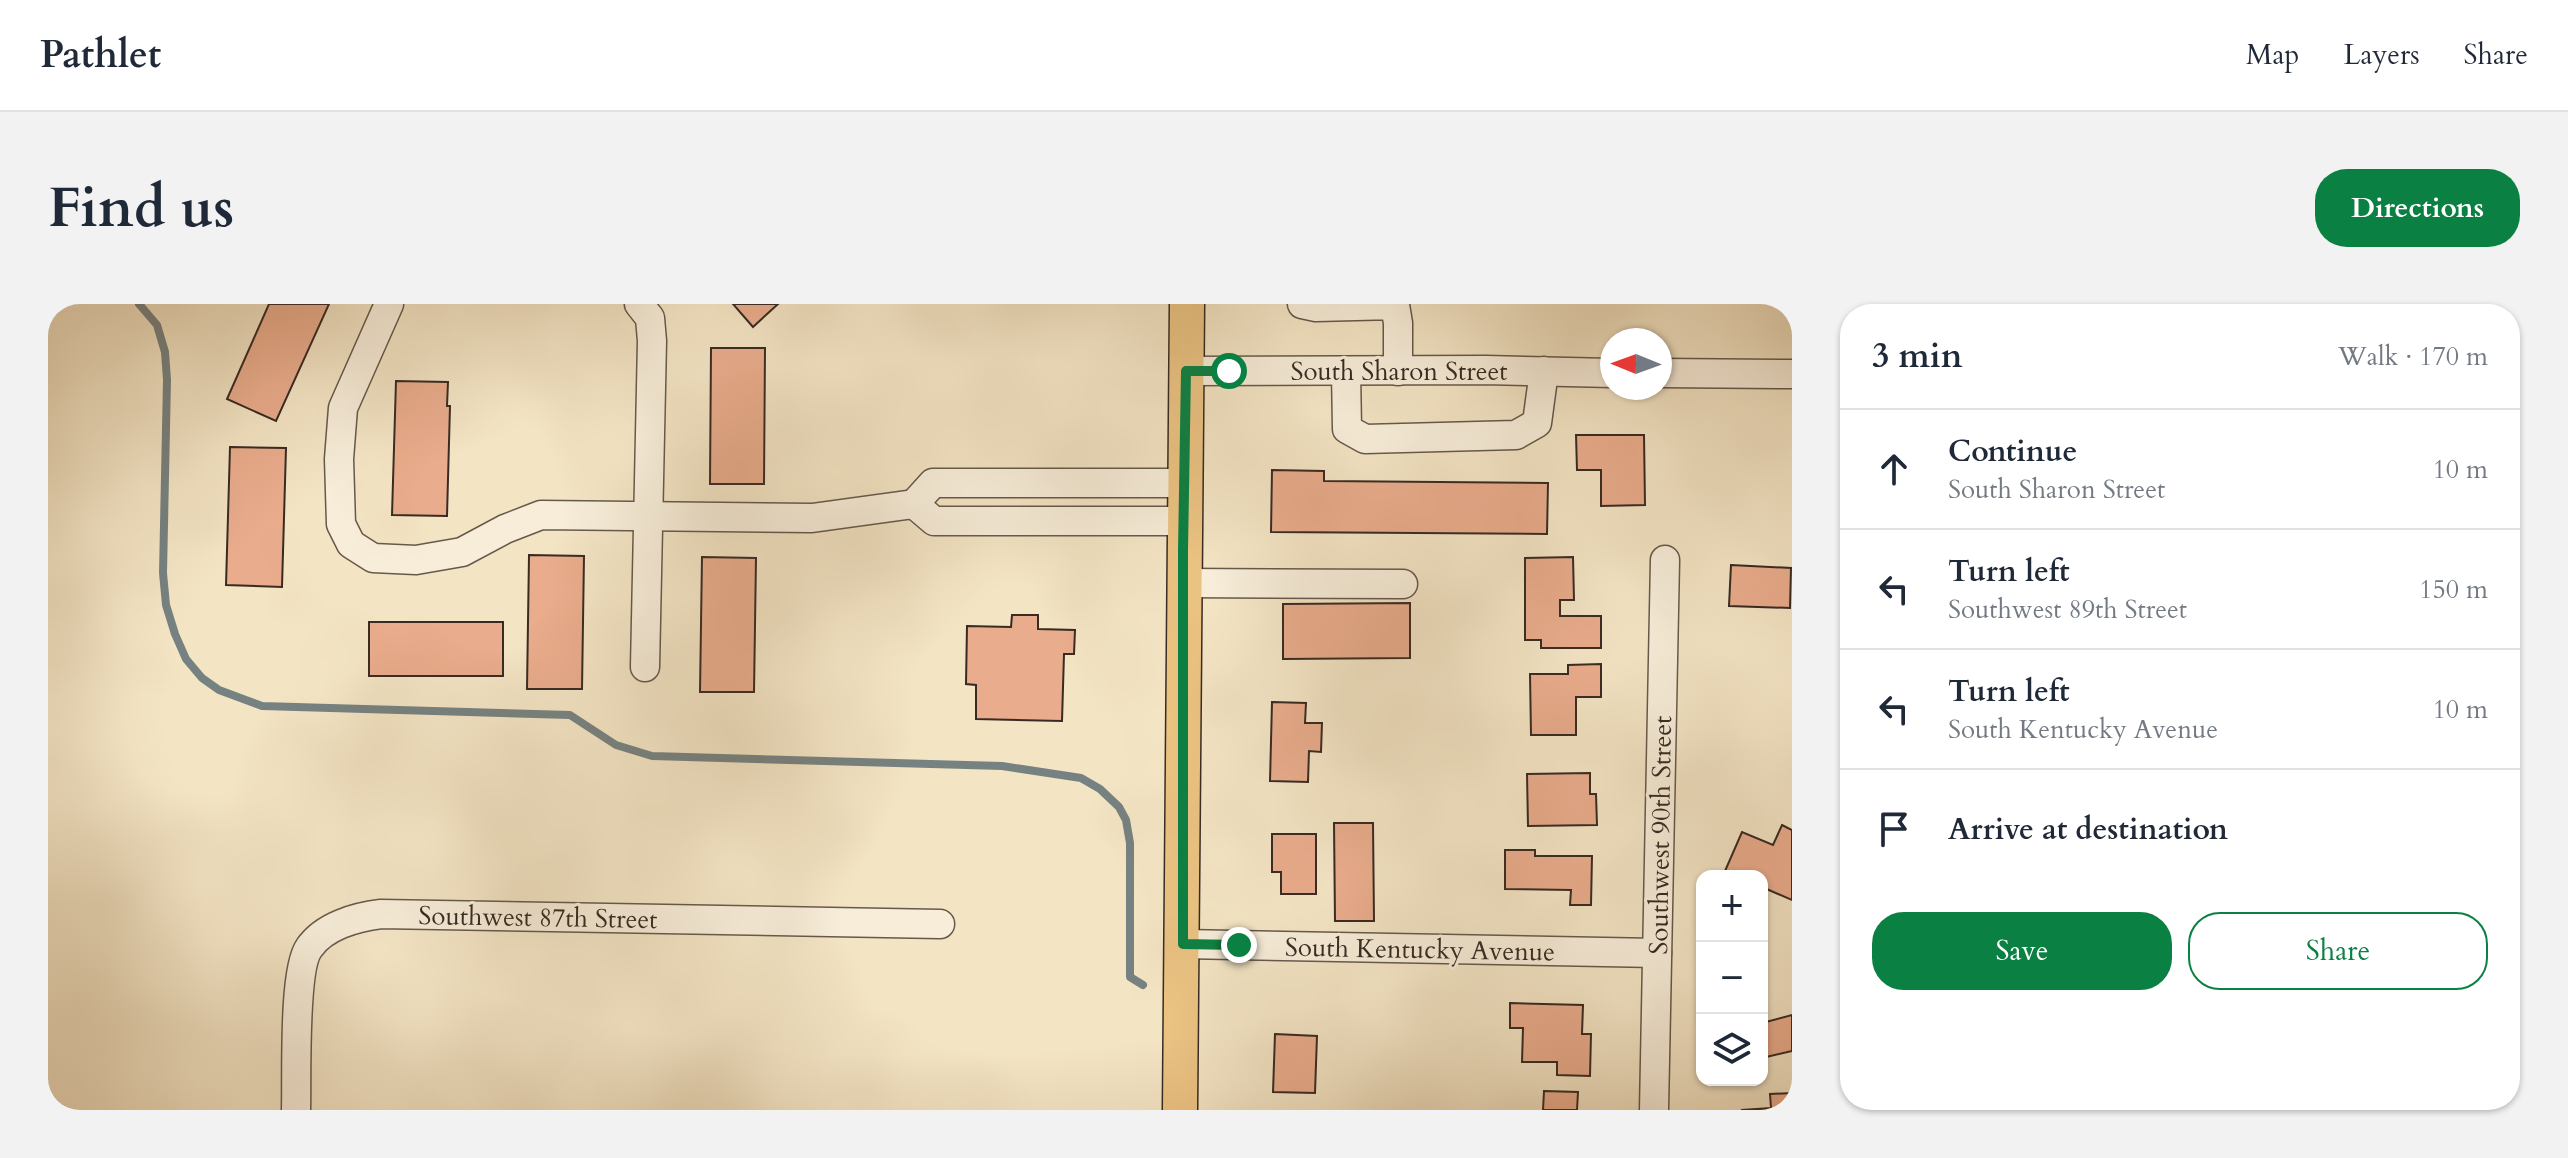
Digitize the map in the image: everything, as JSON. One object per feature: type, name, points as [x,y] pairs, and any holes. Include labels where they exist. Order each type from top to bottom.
[{"type":"main road","points":[[1180,1110],[1187,304]]},
{"type":"street","points":[[389,304],[343,408],[339,459],[341,524],[351,544],[373,558],[416,560],[462,552],[505,529],[541,515],[812,518],[914,504],[933,483],[1184,483]]},
{"type":"street","points":[[639,304],[650,318],[652,341],[645,667]]},
{"type":"street","points":[[1302,304],[1316,307],[1395,305],[1398,371]]},
{"type":"street","name":"South Sharon Street","points":[[1186,371],[1600,373]]},
{"type":"street","points":[[1346,371],[1347,429],[1365,439],[1516,435],[1537,423],[1544,371]]},
{"type":"street","points":[[1672,373],[1792,374]]},
{"type":"street","points":[[914,504],[934,521],[1184,521]]},
{"type":"street","name":"Southwest 90th Street","points":[[1654,1110],[1665,560]]},
{"type":"street","points":[[1184,583],[1403,584]]},
{"type":"street","name":"Southwest 87th Street","points":[[296,1110],[299,984],[304,958],[308,948],[328,930],[363,916],[940,924]]},
{"type":"street","name":"South Kentucky Avenue","points":[[1183,944],[1657,953]]},
{"type":"building","points":[[269,304],[329,304],[276,421],[227,399]]},
{"type":"building","points":[[733,304],[778,304],[753,327]]},
{"type":"building","points":[[711,348],[765,348],[764,484],[710,484]]},
{"type":"building","points":[[396,381],[448,382],[447,516],[392,515]]},
{"type":"building","points":[[1576,435],[1644,435],[1645,505],[1601,506],[1601,470],[1577,470]]},
{"type":"building","points":[[230,447],[286,448],[282,587],[226,585]]},
{"type":"building","points":[[1272,470],[1324,471],[1324,481],[1548,483],[1547,534],[1271,532]]},
{"type":"building","points":[[529,555],[584,556],[582,689],[527,689]]},
{"type":"building","points":[[702,557],[756,558],[754,692],[700,692]]},
{"type":"building","points":[[1573,557],[1574,600],[1560,600],[1560,616],[1601,616],[1601,648],[1541,648],[1541,640],[1525,640],[1525,558]]},
{"type":"building","points":[[1731,565],[1791,568],[1790,608],[1729,606]]},
{"type":"building","points":[[1410,603],[1410,658],[1283,659],[1283,604]]},
{"type":"building","points":[[1012,615],[1038,615],[1038,629],[1075,630],[1074,654],[1064,654],[1062,721],[976,719],[976,685],[966,684],[967,626],[1011,627]]},
{"type":"building","points":[[369,622],[503,622],[503,676],[369,676]]},
{"type":"building","points":[[1601,664],[1601,697],[1576,697],[1576,735],[1531,735],[1530,674],[1568,674],[1568,665]]},
{"type":"building","points":[[1272,702],[1306,703],[1305,723],[1322,723],[1321,752],[1309,751],[1308,782],[1270,781]]},
{"type":"building","points":[[1590,773],[1590,794],[1596,794],[1597,825],[1528,826],[1527,774]]},
{"type":"building","points":[[1334,823],[1373,823],[1374,921],[1335,921]]},
{"type":"building","points":[[1782,825],[1792,830],[1792,900],[1768,890],[1768,870],[1725,870],[1742,832],[1773,845]]},
{"type":"building","points":[[1272,834],[1316,834],[1316,894],[1281,894],[1281,872],[1272,872]]},
{"type":"building","points":[[1505,850],[1535,850],[1535,856],[1592,856],[1591,905],[1570,905],[1571,890],[1505,889]]},
{"type":"building","points":[[1510,1003],[1583,1005],[1582,1034],[1591,1034],[1590,1076],[1557,1075],[1557,1062],[1522,1062],[1523,1028],[1510,1028]]},
{"type":"building","points":[[1792,1015],[1792,1051],[1768,1057],[1768,1021]]},
{"type":"building","points":[[1275,1034],[1317,1036],[1315,1093],[1273,1092]]},
{"type":"building","points":[[1544,1091],[1578,1092],[1577,1110],[1543,1110]]},
{"type":"building","points":[[1792,1093],[1792,1110],[1741,1110],[1771,1108],[1770,1094]]},
{"type":"waterway","points":[[139,304],[157,325],[165,352],[163,573],[166,605],[186,659],[202,678],[219,690],[262,706],[570,715],[616,745],[652,756],[1002,766],[1081,778],[1100,789],[1119,807],[1126,820],[1130,843],[1130,977],[1143,985]]},
{"type":"route","points":[[1229,371],[1186,371],[1183,944],[1239,945]]}]
